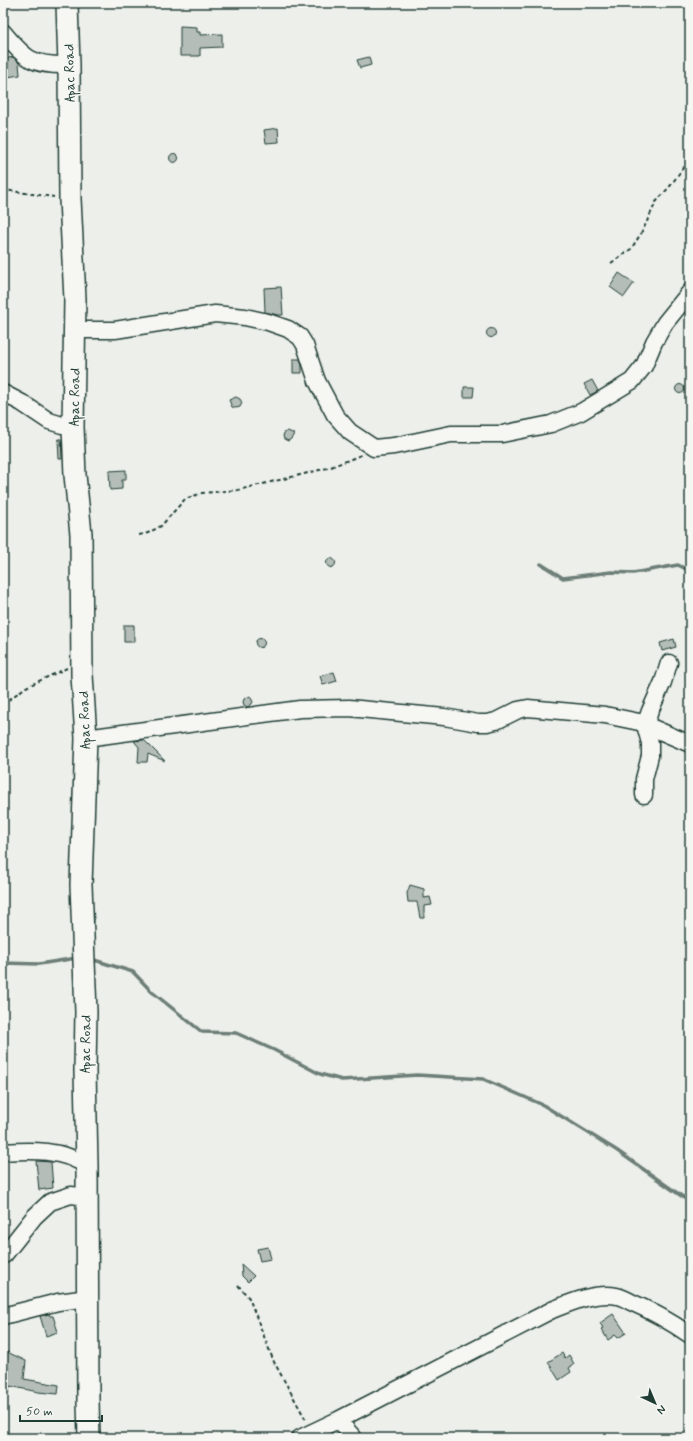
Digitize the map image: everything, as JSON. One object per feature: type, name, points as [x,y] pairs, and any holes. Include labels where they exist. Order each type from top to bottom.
[{"type":"main road","name":"Apac Road","points":[[67,3],[70,65],[70,199],[75,299],[73,427],[75,475],[81,534],[82,675],[86,738],[81,885],[86,1012],[84,1070],[88,1197],[89,1438]]},
{"type":"street","points":[[3,32],[16,48],[31,60],[40,64],[52,66],[70,65]]},
{"type":"street","points":[[74,330],[115,330],[215,314],[245,317],[268,322],[288,329],[300,337],[306,346],[317,381],[335,415],[350,432],[374,448],[394,446],[451,434],[502,434],[551,424],[581,412],[632,381],[644,366],[654,342],[665,323],[690,292]]},
{"type":"street","points":[[3,393],[22,403],[49,421],[73,427]]},
{"type":"street","points":[[644,795],[644,779],[650,756],[650,743],[645,725],[663,682],[669,663]]},
{"type":"street","points":[[86,738],[300,709],[349,708],[444,717],[478,723],[487,723],[496,721],[518,710],[537,708],[605,714],[639,722],[690,744]]},
{"type":"street","points":[[3,1152],[49,1151],[81,1161],[87,1166]]},
{"type":"street","points":[[4,1255],[34,1217],[50,1202],[71,1195],[88,1197]]},
{"type":"street","points":[[306,1435],[552,1310],[578,1300],[597,1296],[617,1296],[644,1308],[690,1334]]},
{"type":"street","points":[[3,1316],[58,1302],[88,1298]]},
{"type":"street","points":[[338,1420],[354,1438]]},
{"type":"path","points":[[611,263],[631,249],[642,232],[656,202],[671,185],[690,158]]},
{"type":"path","points":[[3,188],[11,191],[70,199]]},
{"type":"path","points":[[139,535],[148,533],[161,526],[185,499],[202,493],[238,490],[304,474],[350,460],[374,448]]},
{"type":"path","points":[[3,704],[26,687],[68,668],[82,675]]},
{"type":"path","points":[[238,1285],[249,1298],[274,1362],[306,1435]]},
{"type":"building","points":[[180,26],[197,27],[197,32],[200,32],[200,35],[222,34],[222,47],[200,48],[200,56],[180,56]]},
{"type":"building","points":[[13,57],[19,63],[20,75],[7,77],[4,59]]},
{"type":"building","points":[[369,57],[371,65],[360,68],[357,60]]},
{"type":"building","points":[[278,128],[279,142],[266,143],[264,130]]},
{"type":"building","points":[[172,154],[176,154],[178,158],[176,162],[172,162],[170,160],[170,156]]},
{"type":"building","points":[[619,273],[634,283],[624,297],[610,287]]},
{"type":"building","points":[[281,287],[283,315],[265,312],[264,288]]},
{"type":"building","points":[[489,329],[493,329],[495,333],[493,337],[489,337],[487,335],[487,331]]},
{"type":"building","points":[[293,359],[300,359],[302,373],[293,373]]},
{"type":"building","points":[[592,380],[598,391],[590,395],[584,384]]},
{"type":"building","points":[[678,385],[682,385],[684,389],[682,393],[678,393],[676,391],[676,387]]},
{"type":"building","points":[[464,387],[474,387],[473,397],[464,397]]},
{"type":"building","points":[[236,397],[240,399],[242,403],[240,407],[236,408],[232,407],[229,400]]},
{"type":"building","points":[[288,431],[294,434],[288,441],[284,439],[283,436],[284,433]]},
{"type":"building","points":[[58,439],[61,439],[62,459],[59,459]]},
{"type":"building","points":[[126,470],[126,480],[122,480],[122,489],[110,490],[109,471]]},
{"type":"building","points":[[331,558],[336,563],[331,568],[326,563]]},
{"type":"building","points":[[124,625],[134,625],[134,642],[124,642]]},
{"type":"building","points":[[260,638],[265,643],[260,648],[255,643]]},
{"type":"building","points":[[674,639],[676,647],[662,651],[660,643]]},
{"type":"building","points":[[334,672],[337,681],[323,685],[320,676]]},
{"type":"building","points":[[250,696],[253,702],[247,707],[243,702],[244,699]]},
{"type":"building","points":[[144,740],[165,761],[148,754],[147,762],[138,762],[139,747],[134,741]]},
{"type":"building","points":[[410,885],[424,889],[424,898],[430,897],[432,905],[424,906],[424,918],[420,918],[417,902],[408,902],[407,893]]},
{"type":"building","points":[[36,1161],[51,1162],[53,1188],[39,1190]]},
{"type":"building","points":[[268,1247],[271,1259],[260,1261],[257,1249]]},
{"type":"building","points":[[241,1264],[254,1276],[248,1282],[242,1276]]},
{"type":"building","points":[[49,1314],[50,1316],[53,1316],[58,1332],[46,1336],[40,1316]]},
{"type":"building","points":[[613,1314],[626,1333],[618,1338],[615,1335],[608,1340],[601,1329],[603,1328],[600,1323]]},
{"type":"building","points":[[3,1350],[26,1361],[24,1379],[59,1385],[58,1394],[38,1392],[10,1386],[5,1403],[3,1402]]},
{"type":"building","points":[[562,1353],[565,1358],[569,1355],[574,1364],[569,1368],[571,1372],[559,1380],[548,1362]]},
{"type":"waterway","points":[[541,564],[563,578],[611,572],[633,573],[678,565],[690,571]]},
{"type":"waterway","points":[[3,963],[39,964],[77,958]]},
{"type":"waterway","points":[[91,959],[133,972],[152,992],[202,1032],[236,1033],[274,1050],[320,1074],[342,1080],[417,1075],[483,1079],[543,1105],[616,1150],[690,1202]]}]
